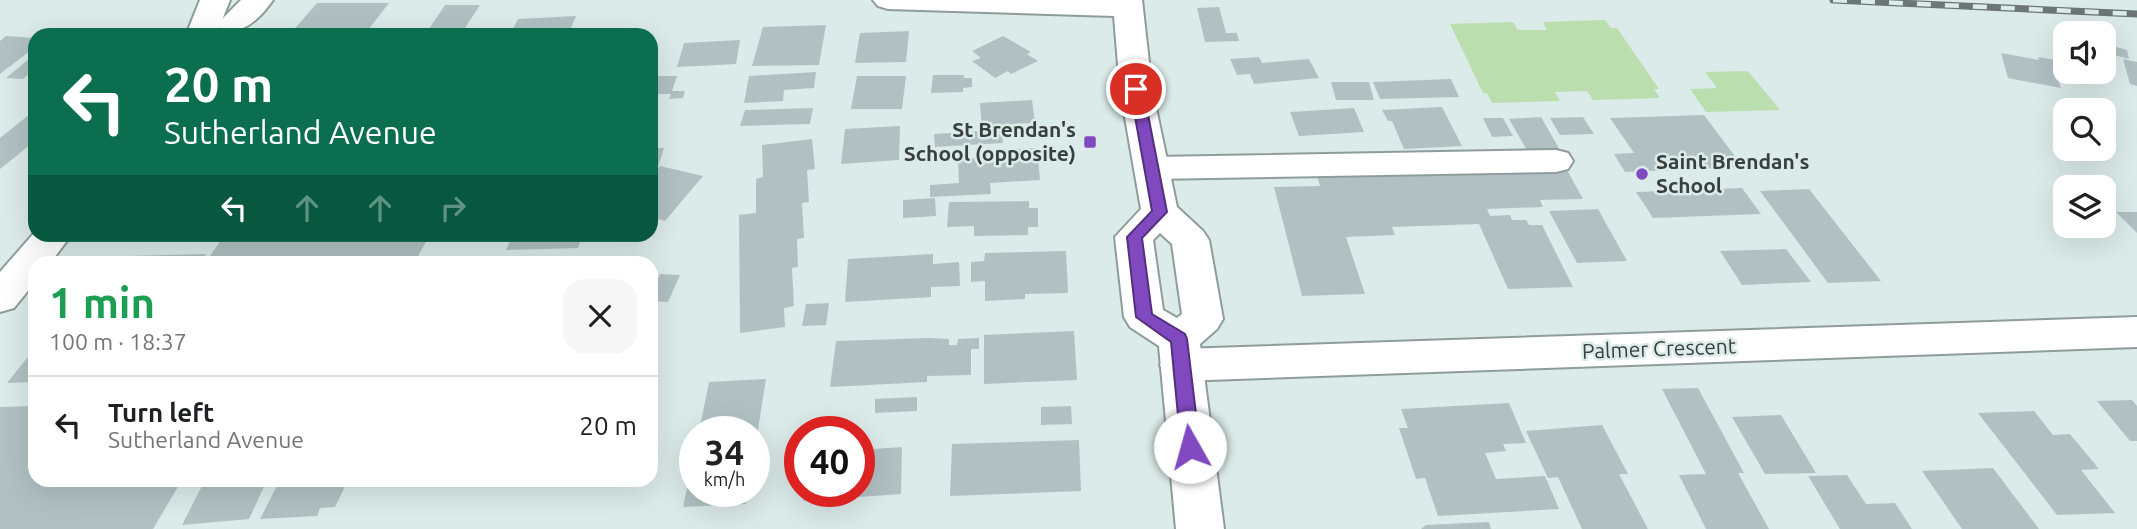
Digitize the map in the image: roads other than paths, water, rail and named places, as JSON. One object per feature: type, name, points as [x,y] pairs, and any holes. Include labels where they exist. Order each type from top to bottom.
[{"type":"street","points":[[211,28],[258,0]]},
{"type":"street","points":[[888,0],[1127,4],[1136,89],[1160,212],[1190,240],[1203,319],[1180,352]]},
{"type":"street","points":[[1153,168],[1556,161]]},
{"type":"street","points":[[1160,212],[1134,237],[1144,317],[1180,352],[1200,529]]},
{"type":"street","points":[[35,256],[47,242]]},
{"type":"street","points":[[0,298],[28,265]]},
{"type":"street","name":"Palmer Crescent","points":[[1180,352],[2137,332]]},
{"type":"railway","points":[[1833,0],[2137,14]]},
{"type":"place","name":"St Brendan's School (opposite)","points":[[1090,142]]},
{"type":"place","name":"Saint Brendan's School","points":[[1642,174]]}]
